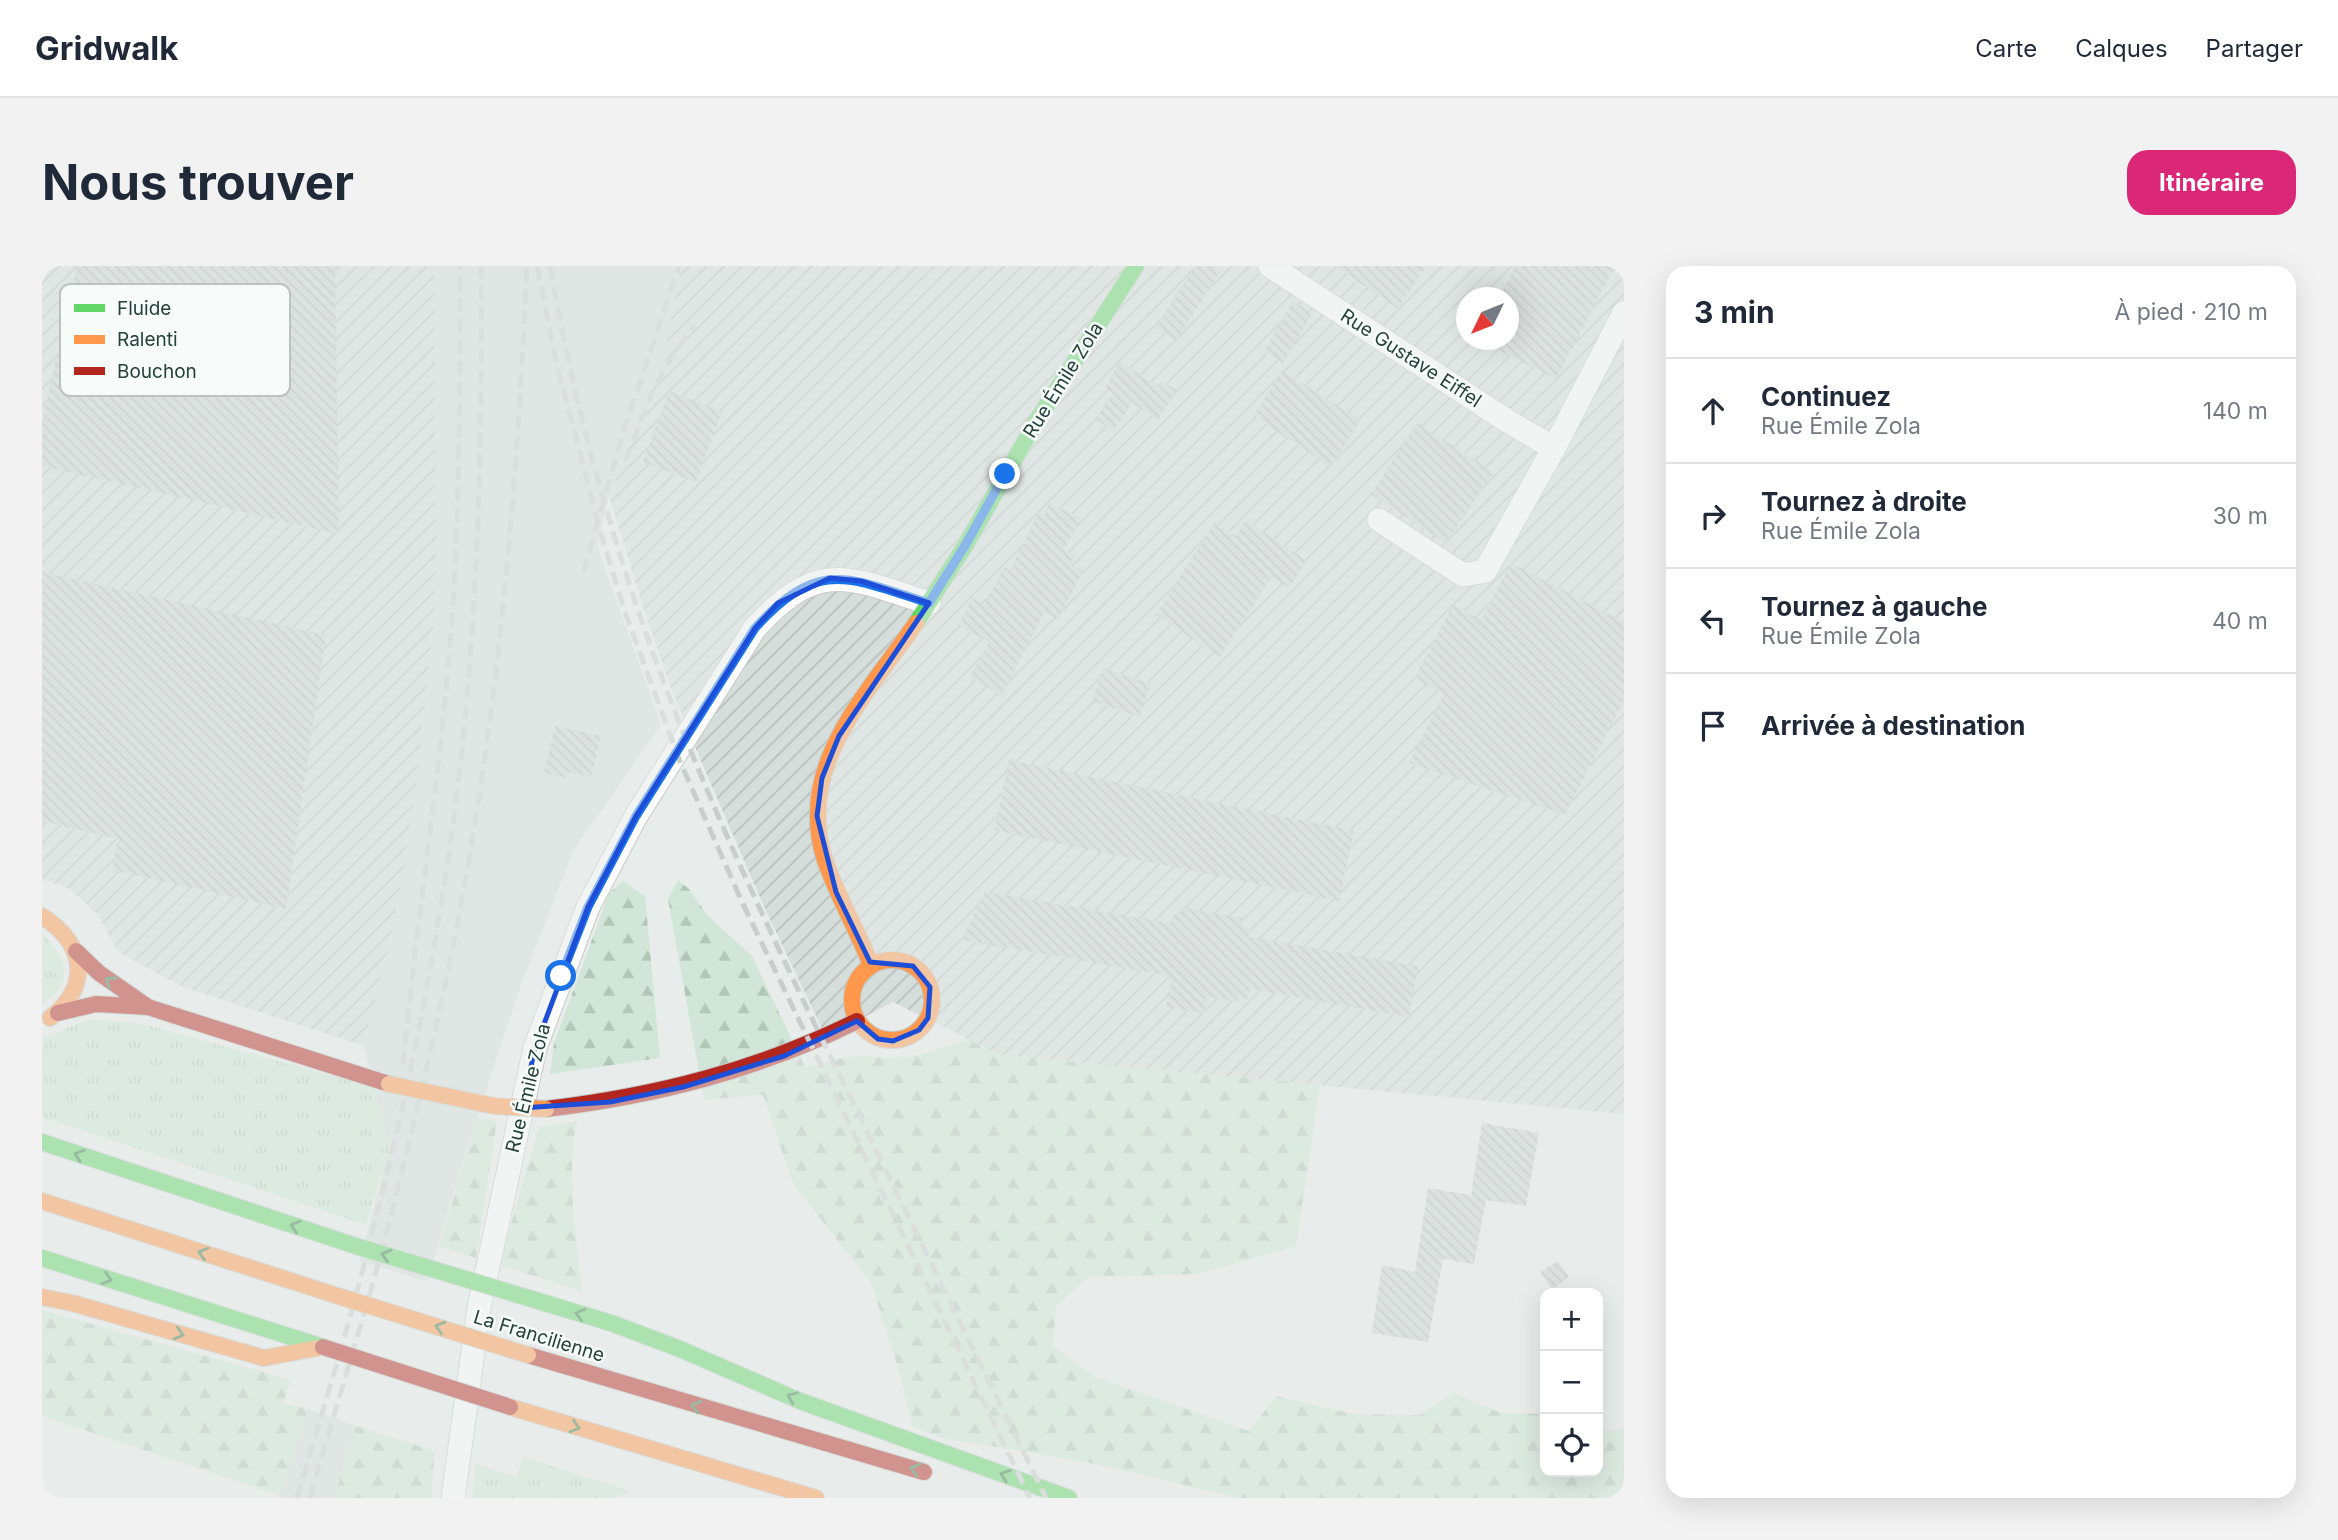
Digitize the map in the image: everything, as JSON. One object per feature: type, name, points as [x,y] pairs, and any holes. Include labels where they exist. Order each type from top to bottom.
[{"type":"main road","name":"Rue Émile Zola","points":[[871,965],[860,936],[836,892],[823,853],[817,816],[822,778],[839,736],[876,676],[929,603],[1044,409],[1136,266]]},
{"type":"main road","points":[[42,916],[55,922],[68,935],[76,951],[79,968],[77,985],[70,1000],[58,1013],[42,1023]]},
{"type":"main road","points":[[76,951],[99,973],[148,1007]]},
{"type":"main road","points":[[894,960],[913,966],[922,973],[930,987],[932,1003],[928,1018],[910,1037],[893,1041],[878,1038],[866,1032],[857,1021],[851,1000],[855,983],[861,973],[871,965],[894,960]]},
{"type":"main road","points":[[58,1013],[96,1004],[148,1007],[389,1084],[494,1105],[546,1109],[610,1102],[683,1087],[784,1056],[857,1021]]},
{"type":"main road","points":[[42,1142],[359,1247],[611,1323],[680,1349],[800,1401],[1069,1498]]},
{"type":"main road","name":"La Francilienne","points":[[42,1201],[528,1355],[936,1475]]},
{"type":"main road","points":[[42,1258],[510,1407],[816,1498]]},
{"type":"main road","points":[[42,1297],[72,1303],[264,1358],[323,1348]]},
{"type":"street","name":"Rue Gustave Eiffel","points":[[1270,266],[1498,415],[1554,448]]},
{"type":"street","points":[[1379,520],[1463,575],[1485,571],[1554,448],[1624,313]]},
{"type":"street","name":"Rue Émile Zola","points":[[453,1498],[479,1308],[535,1048],[588,907],[630,828],[755,628],[778,603],[802,587],[830,578],[861,581],[929,603]]},
{"type":"highlighted area","points":[[830,578],[861,581],[929,603],[839,736],[822,778],[817,816],[836,892],[870,962],[913,966],[930,987],[928,1018],[919,1030],[893,1041],[878,1039],[857,1021],[784,1056],[683,1087],[610,1102],[522,1108],[535,1048],[588,907],[636,816],[755,628],[778,603]]},
{"type":"shaded area","points":[[42,266],[435,266],[436,562],[433,628],[417,778],[404,864],[391,938],[364,1046],[183,987],[118,952],[98,915],[70,889],[42,879]]},
{"type":"shaded area","points":[[435,266],[683,266],[675,291],[664,366],[649,395],[609,496],[597,546],[661,725],[573,851],[520,988],[470,1139],[427,1282],[360,1261],[389,1149],[364,1046],[391,938],[404,864],[417,778],[433,628],[436,562]]},
{"type":"shaded area","points":[[683,266],[1624,266],[1624,1114],[1000,1055],[893,1002],[826,1037],[766,911],[671,688],[609,496],[649,395],[664,366],[675,291]]},
{"type":"shaded area","points":[[308,1409],[356,1426],[334,1498],[278,1498]]},
{"type":"green space","points":[[678,880],[689,889],[708,916],[752,956],[805,1067],[856,1055],[911,1057],[969,1040],[1000,1055],[1320,1085],[1296,1246],[1198,1274],[1088,1277],[1056,1307],[1053,1346],[1095,1377],[1249,1431],[1276,1396],[1354,1414],[1419,1415],[1454,1393],[1501,1413],[1540,1414],[1540,1477],[1603,1477],[1603,1430],[1616,1431],[1624,1427],[1624,1498],[1240,1498],[1086,1462],[941,1438],[912,1426],[899,1371],[871,1283],[793,1184],[763,1095],[704,1100],[668,899]]},
{"type":"green space","points":[[623,881],[645,896],[660,1058],[550,1074],[554,1043],[609,893]]},
{"type":"green space","points":[[42,933],[61,959],[64,974],[59,989],[42,1005]]},
{"type":"green space","points":[[89,1019],[139,1023],[374,1087],[389,1149],[366,1225],[42,1117],[42,1039]]},
{"type":"green space","points":[[477,1118],[497,1121],[476,1258],[439,1247]]},
{"type":"green space","points":[[577,1121],[572,1185],[582,1291],[499,1265],[539,1127]]},
{"type":"green space","points":[[42,1310],[291,1380],[283,1403],[308,1409],[279,1495],[42,1416]]},
{"type":"green space","points":[[356,1426],[435,1451],[431,1498],[334,1498]]},
{"type":"green space","points":[[523,1457],[631,1491],[612,1498],[472,1498],[476,1464],[516,1477]]},
{"type":"building","points":[[77,266],[335,266],[339,534],[42,466],[42,422],[60,342],[60,396],[290,396],[290,284],[73,284]]},
{"type":"building","points":[[1195,266],[1210,266],[1220,272],[1176,341],[1155,328]]},
{"type":"building","points":[[1335,266],[1426,266],[1398,309]]},
{"type":"building","points":[[1515,266],[1615,266],[1556,379],[1497,350],[1519,350],[1519,287],[1504,287]]},
{"type":"building","points":[[1293,301],[1312,314],[1283,363],[1264,352]]},
{"type":"building","points":[[1120,362],[1158,386],[1161,381],[1177,390],[1158,420],[1132,403],[1114,431],[1095,419],[1113,393],[1105,388]]},
{"type":"building","points":[[1282,371],[1361,420],[1331,467],[1253,416]]},
{"type":"building","points":[[669,391],[722,411],[696,482],[643,462]]},
{"type":"building","points":[[1417,423],[1494,472],[1446,543],[1371,494]]},
{"type":"building","points":[[1049,503],[1081,518],[1064,550],[1075,555],[1071,565],[1083,571],[1058,619],[1044,613],[1002,695],[970,678],[989,642],[958,626],[972,598],[985,604],[1004,567],[1010,570],[1038,513],[1044,516]]},
{"type":"building","points":[[1245,520],[1307,561],[1289,588],[1272,576],[1220,657],[1156,615],[1215,522],[1236,536]]},
{"type":"building","points":[[1511,563],[1624,622],[1624,700],[1565,815],[1409,763],[1444,694],[1414,679],[1453,604],[1481,620]]},
{"type":"building","points":[[42,572],[326,635],[286,909],[112,870],[118,839],[42,821]]},
{"type":"building","points":[[1103,668],[1151,684],[1139,717],[1092,701]]},
{"type":"building","points":[[555,726],[601,736],[591,777],[567,772],[565,778],[544,773]]},
{"type":"building","points":[[1009,760],[1354,831],[1339,901],[994,830]]},
{"type":"building","points":[[985,892],[1172,923],[1174,915],[1180,915],[1181,907],[1243,918],[1242,926],[1250,929],[1248,937],[1418,966],[1409,1017],[1250,989],[1247,999],[1239,997],[1238,1002],[1207,996],[1204,1013],[1166,1007],[1171,976],[962,940]]},
{"type":"building","points":[[1482,1123],[1539,1133],[1526,1206],[1486,1200],[1474,1264],[1443,1259],[1428,1342],[1372,1333],[1382,1265],[1415,1272],[1428,1188],[1471,1195]]},
{"type":"building","points":[[1558,1261],[1569,1277],[1551,1288],[1540,1272]]},
{"type":"railway","points":[[403,1065],[442,728],[455,576],[460,266]]},
{"type":"railway","points":[[297,1498],[353,1307],[406,1091],[434,947],[454,820],[470,663],[479,504],[481,266]]},
{"type":"railway","points":[[310,1498],[390,1219],[433,1040],[463,892],[491,714],[501,624],[517,445],[527,266]]},
{"type":"railway","points":[[537,266],[556,361],[599,527],[625,612],[679,759],[742,902],[1030,1498]]},
{"type":"railway","points":[[550,266],[592,458],[629,583],[673,706],[715,809],[773,938],[1046,1498]]},
{"type":"railway","points":[[583,573],[624,430],[679,266]]},
{"type":"railway","points":[[625,461],[651,395],[694,325]]},
{"type":"traffic: fast","points":[[916,623],[965,546],[1037,420],[1136,266]]},
{"type":"traffic: fast","points":[[42,1142],[359,1247]]},
{"type":"traffic: fast","points":[[359,1247],[545,1303]]},
{"type":"traffic: fast","points":[[42,1258],[323,1347]]},
{"type":"traffic: fast","points":[[545,1303],[611,1323],[680,1349],[800,1401],[1069,1498]]},
{"type":"traffic: slow","points":[[871,965],[824,857],[818,823],[820,791],[828,761],[842,732],[858,704],[916,623]]},
{"type":"traffic: slow","points":[[42,916],[67,939],[75,952],[78,965],[73,992],[50,1018]]},
{"type":"traffic: slow","points":[[884,960],[900,960],[921,971],[932,992],[932,1000],[932,1008],[921,1029],[900,1040],[884,1040],[870,1034],[858,1022],[852,1008],[852,992],[858,978],[870,966],[884,960]]},
{"type":"traffic: slow","points":[[389,1084],[494,1106],[546,1109]]},
{"type":"traffic: slow","points":[[42,1201],[338,1296]]},
{"type":"traffic: slow","points":[[338,1296],[528,1355]]},
{"type":"traffic: slow","points":[[42,1297],[72,1303],[264,1358],[318,1348]]},
{"type":"traffic: slow","points":[[510,1407],[816,1498]]},
{"type":"traffic: jam","points":[[76,951],[99,973],[148,1007]]},
{"type":"traffic: jam","points":[[58,1013],[96,1004],[148,1007],[389,1084]]},
{"type":"traffic: jam","points":[[546,1109],[627,1097],[706,1079],[782,1054],[857,1021]]},
{"type":"traffic: jam","points":[[323,1347],[510,1407]]},
{"type":"traffic: jam","points":[[528,1355],[924,1472]]},
{"type":"route","points":[[561,976],[588,907],[636,816],[755,628],[778,603],[802,587],[830,578],[861,581],[929,603],[1005,474]]}]
